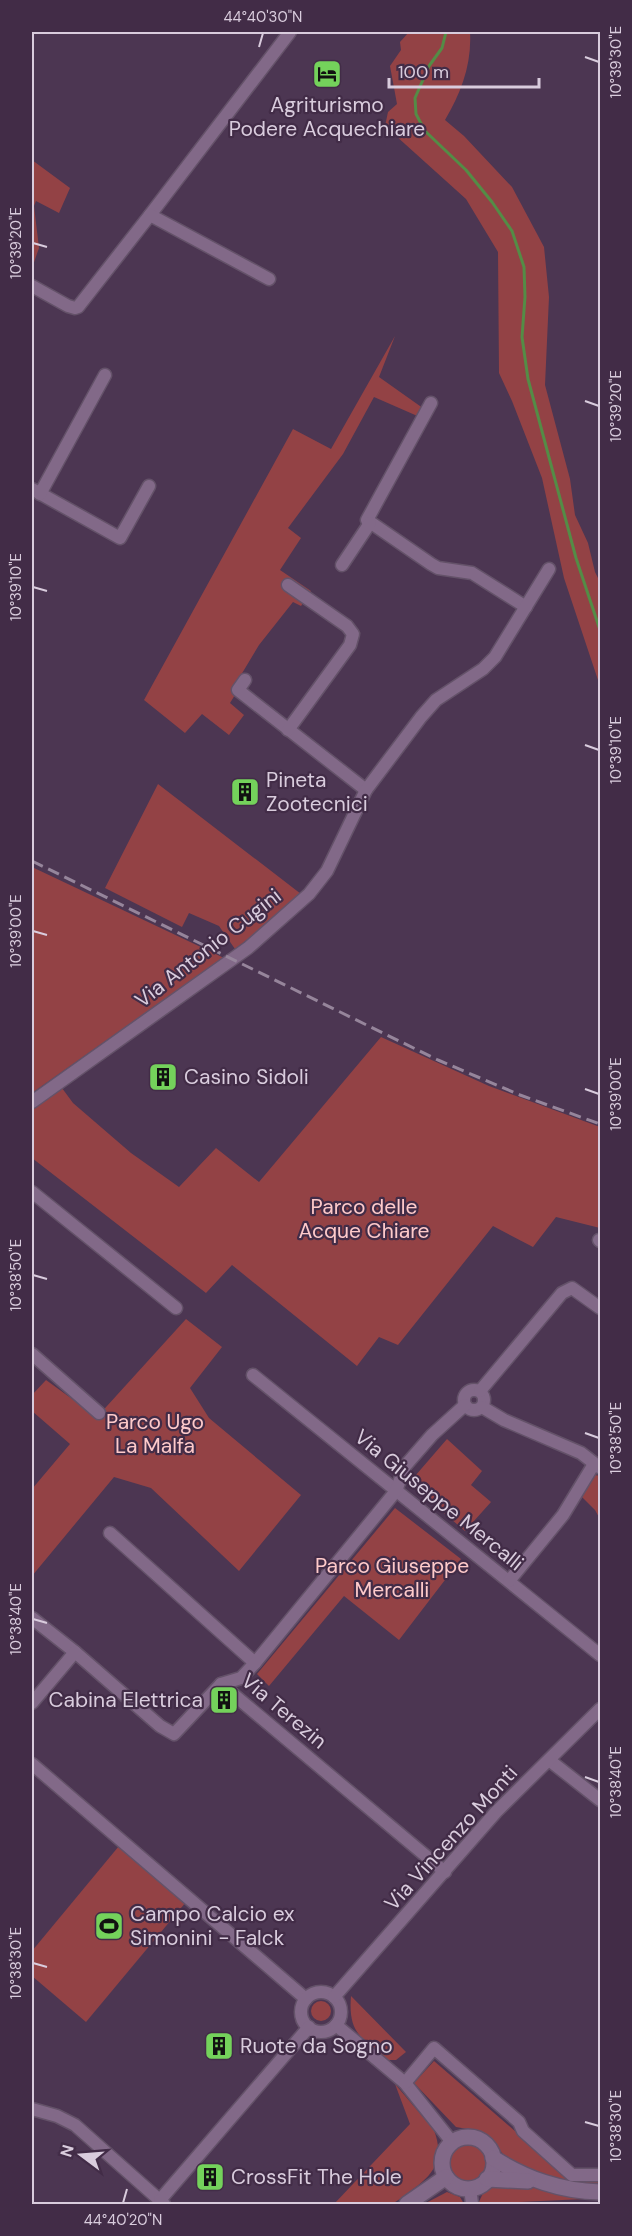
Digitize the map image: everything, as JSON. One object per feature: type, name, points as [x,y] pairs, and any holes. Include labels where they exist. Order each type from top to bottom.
[{"type":"main road","points":[[474,2138],[487,2145],[493,2158],[493,2170],[487,2180],[470,2188],[456,2186],[446,2177],[443,2170],[443,2155],[452,2142],[459,2139],[474,2138]]},
{"type":"main road","points":[[493,2158],[522,2175],[540,2182],[565,2189],[600,2192]]},
{"type":"main road","points":[[407,2205],[446,2177]]},
{"type":"main road","points":[[487,2180],[540,2182]]},
{"type":"street","points":[[32,286],[68,306],[78,307],[290,32]]},
{"type":"street","points":[[150,215],[269,279]]},
{"type":"street","points":[[105,375],[36,491],[120,538],[149,486]]},
{"type":"street","points":[[430,403],[367,520],[430,564],[438,568],[472,573],[526,607]]},
{"type":"street","points":[[342,565],[370,522]]},
{"type":"street","name":"Via Antonio Cugini","points":[[32,1102],[233,959],[300,903],[327,871],[366,790],[436,700],[483,669],[495,657],[549,569]]},
{"type":"street","points":[[288,585],[347,626],[353,634],[350,645],[288,730]]},
{"type":"street","points":[[245,680],[238,690],[366,790]]},
{"type":"street","points":[[32,1192],[176,1308]]},
{"type":"street","points":[[221,1684],[241,1678],[255,1663],[396,1491],[405,1466],[432,1435],[465,1405],[465,1395],[468,1392],[480,1391],[562,1293],[572,1288],[600,1308]]},
{"type":"street","points":[[32,1354],[99,1413]]},
{"type":"street","name":"Via Giuseppe Mercalli","points":[[253,1375],[600,1655]]},
{"type":"street","points":[[480,1391],[484,1396],[482,1407]]},
{"type":"street","points":[[465,1405],[471,1410],[482,1407],[504,1420],[581,1453],[597,1466],[563,1515],[509,1581]]},
{"type":"street","points":[[111,1533],[255,1663]]},
{"type":"street","name":"Via Terezin","points":[[32,1618],[160,1726],[174,1734],[221,1684],[445,1872]]},
{"type":"street","points":[[32,1702],[75,1652]]},
{"type":"street","name":"Via Vincenzo Monti","points":[[334,1997],[496,1812],[600,1709]]},
{"type":"street","points":[[549,1760],[600,1800]]},
{"type":"street","points":[[32,1764],[306,1999]]},
{"type":"street","points":[[317,1992],[334,1997],[338,2001],[341,2013],[336,2025],[320,2031],[309,2027],[302,2017],[306,1999],[317,1992]]},
{"type":"street","points":[[336,2025],[405,2083],[452,2142]]},
{"type":"street","points":[[32,2109],[57,2116],[75,2126],[162,2202],[309,2027]]},
{"type":"street","points":[[405,2083],[434,2048],[519,2122],[523,2131],[572,2175],[600,2175]]},
{"type":"street","points":[[470,2188],[472,2205]]},
{"type":"green space","points":[[409,32],[470,32],[469,55],[464,78],[445,120],[464,136],[512,187],[544,247],[549,297],[545,385],[570,479],[575,515],[588,543],[595,572],[600,582],[600,686],[564,578],[542,478],[499,373],[498,252],[466,199],[385,126],[388,112],[397,104],[390,66],[401,50],[400,42]]},
{"type":"green space","points":[[32,160],[70,188],[59,213],[36,201],[34,206],[39,248],[32,268]]},
{"type":"green space","points":[[395,336],[379,377],[427,411],[422,418],[374,397],[343,454],[288,528],[301,538],[280,570],[311,591],[301,606],[293,602],[259,645],[238,680],[238,690],[230,703],[244,715],[229,735],[202,714],[185,733],[144,700],[293,429],[331,449]]},
{"type":"green space","points":[[158,784],[301,894],[235,949],[219,926],[189,913],[182,927],[105,888]]},
{"type":"green space","points":[[32,867],[224,958],[125,1031],[121,1030],[32,1093]]},
{"type":"green space","name":"Parco delle Acque Chiare","points":[[381,1037],[489,1086],[600,1127],[600,1228],[556,1217],[533,1247],[493,1226],[398,1345],[379,1337],[357,1366],[232,1265],[206,1293],[32,1158],[32,1103],[59,1084],[73,1103],[131,1153],[179,1187],[216,1148],[259,1182]]},
{"type":"green space","name":"Parco Ugo La Malfa","points":[[186,1319],[222,1347],[190,1388],[209,1418],[301,1495],[239,1571],[151,1488],[114,1477],[32,1576],[32,1489],[70,1444],[32,1411],[32,1395],[46,1380],[97,1417]]},
{"type":"green space","points":[[447,1439],[482,1471],[471,1485],[491,1502],[465,1531],[409,1483]]},
{"type":"green space","points":[[595,1475],[600,1476],[600,1519],[595,1510],[581,1496]]},
{"type":"green space","name":"Parco Giuseppe Mercalli","points":[[395,1508],[461,1559],[399,1640],[344,1596],[269,1686],[257,1674]]},
{"type":"green space","name":"Campo Calcio ex Simonini - Falck","points":[[119,1846],[186,1902],[86,2022],[32,1976],[32,1951]]},
{"type":"green space","points":[[351,1996],[406,2052],[396,2060],[386,2060],[363,2039],[354,2026]]},
{"type":"green space","points":[[321,2001],[328,2004],[331,2011],[328,2018],[321,2021],[314,2018],[311,2011],[314,2004]]},
{"type":"green space","points":[[434,2061],[566,2175],[600,2180],[600,2185],[556,2181],[520,2166],[503,2154],[489,2137],[473,2130],[456,2127],[414,2083]]},
{"type":"green space","points":[[395,2084],[434,2130],[438,2150],[435,2166],[418,2186],[392,2203],[370,2206],[334,2204],[410,2124]]},
{"type":"green space","points":[[468,2145],[481,2150],[486,2163],[481,2176],[468,2181],[455,2176],[450,2163],[455,2150]]},
{"type":"green space","points":[[499,2183],[514,2183],[585,2199],[478,2204],[484,2191]]},
{"type":"green space","points":[[447,2192],[460,2197],[464,2204],[424,2204]]},
{"type":"waterway","points":[[446,32],[442,48],[429,66],[415,98],[416,114],[425,131],[466,170],[512,231],[524,267],[525,297],[522,337],[528,379],[576,558],[600,630]]},
{"type":"railway","points":[[32,861],[438,1060],[520,1095],[600,1124]]},
{"type":"place","name":"Agriturismo Podere Acquechiare","points":[[327,74]]},
{"type":"place","name":"Pineta Zootecnici","points":[[245,792]]},
{"type":"place","name":"Casino Sidoli","points":[[163,1077]]},
{"type":"place","name":"Cabina Elettrica","points":[[224,1700]]},
{"type":"place","name":"Campo Calcio ex Simonini - Falck","points":[[109,1926]]},
{"type":"place","name":"Ruote da Sogno","points":[[219,2046]]},
{"type":"place","name":"CrossFit The Hole","points":[[210,2177]]}]
